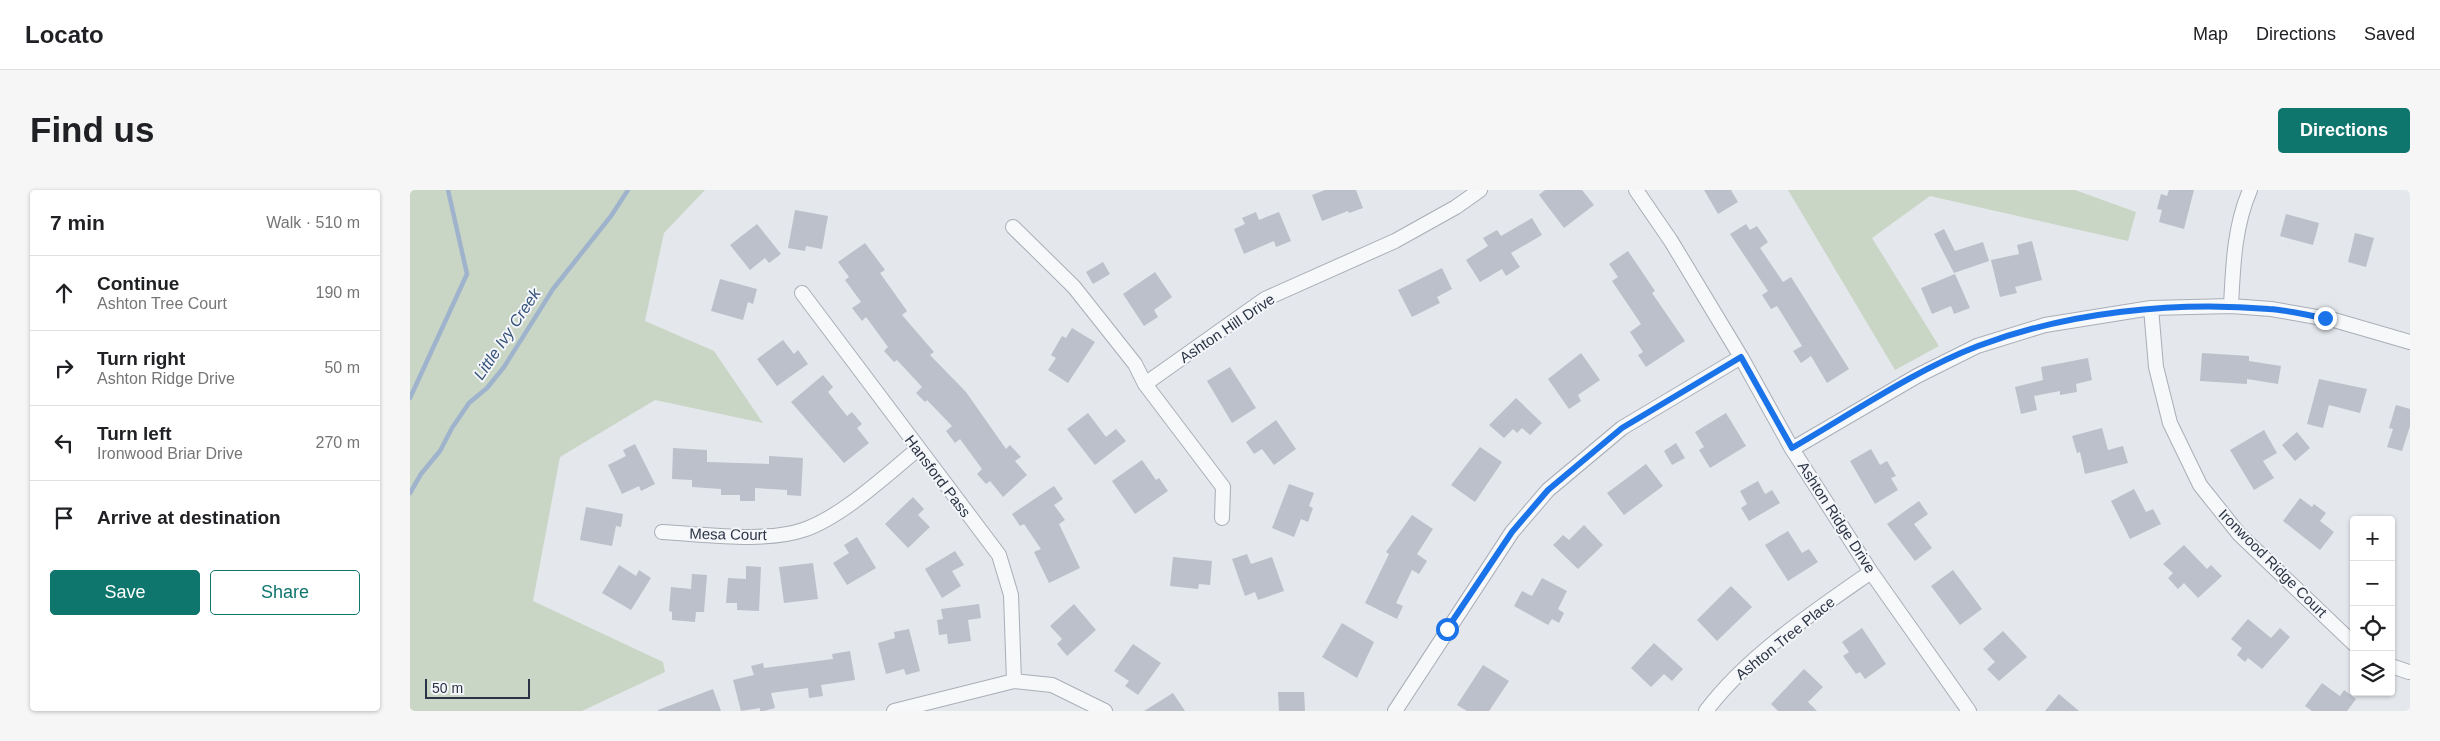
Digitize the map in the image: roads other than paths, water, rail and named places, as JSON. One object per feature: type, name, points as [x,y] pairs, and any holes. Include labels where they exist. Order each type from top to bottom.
[{"type":"street","name":"Ashton Hill Drive","points":[[1145,384],[1265,299],[1395,241],[1456,207],[1480,190]]},
{"type":"street","name":"Ashton Ridge Drive","points":[[1636,190],[1671,241],[1741,357],[1792,448],[1871,572],[1968,711]]},
{"type":"street","points":[[2231,306],[2234,257],[2242,209],[2250,190]]},
{"type":"street","points":[[1013,227],[1074,287],[1136,364],[1145,384],[1223,487],[1222,518]]},
{"type":"street","name":"Hansford Pass","points":[[802,293],[999,555],[1011,595],[1014,681]]},
{"type":"street","points":[[1792,448],[1917,376],[1977,346],[2045,326],[2151,308],[2231,306],[2271,309],[2334,320],[2410,342]]},
{"type":"street","name":"Ironwood Ridge Court","points":[[2151,308],[2156,367],[2170,423],[2200,486],[2239,534],[2350,640]]},
{"type":"street","points":[[1395,711],[1512,532],[1548,490],[1622,428],[1741,357]]},
{"type":"street","name":"Mesa Court","points":[[662,532],[765,536],[803,530],[842,510],[918,449]]},
{"type":"street","name":"Ashton Tree Place","points":[[1706,711],[1722,690],[1797,624],[1871,572]]},
{"type":"street","points":[[2395,667],[2409,672]]},
{"type":"street","points":[[894,711],[1014,681],[1052,685],[1105,711]]},
{"type":"waterway","points":[[410,398],[467,274],[448,190]]},
{"type":"waterway","name":"Little Ivy Creek","points":[[410,493],[421,474],[440,451],[452,428],[469,403],[487,388],[504,367],[553,289],[611,216],[628,190]]}]
